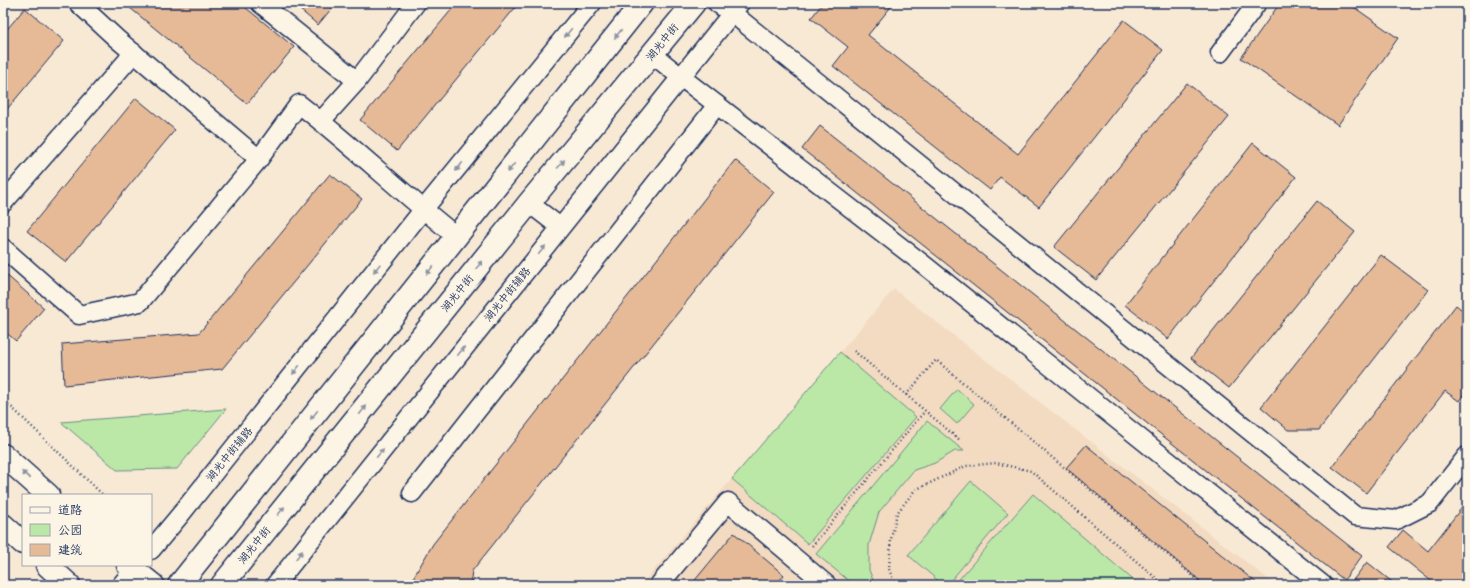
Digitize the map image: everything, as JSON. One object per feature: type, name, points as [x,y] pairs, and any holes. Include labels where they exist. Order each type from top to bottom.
[{"type":"main road","points":[[179,585],[642,3]]},
{"type":"main road","name":"湖光中街","points":[[222,585],[529,203],[694,3]]},
{"type":"main road","points":[[3,455],[47,494]]},
{"type":"main road","points":[[3,525],[22,542]]},
{"type":"main road","points":[[48,566],[69,585]]},
{"type":"main road","points":[[130,571],[153,585]]},
{"type":"street","points":[[78,3],[134,54],[259,159]]},
{"type":"street","points":[[260,3],[357,81]]},
{"type":"street","points":[[321,121],[357,81],[416,3]]},
{"type":"street","name":"湖光中街辅路","points":[[152,549],[423,210],[592,3]]},
{"type":"street","points":[[717,3],[736,8],[1355,516],[1396,520],[1430,503],[1467,456]]},
{"type":"street","points":[[1220,53],[1257,3]]},
{"type":"street","name":"湖光中街辅路","points":[[275,585],[736,8]]},
{"type":"street","points":[[3,203],[134,54]]},
{"type":"street","points":[[652,54],[929,269],[1323,585]]},
{"type":"street","points":[[3,248],[79,315],[140,302],[259,159],[298,104],[321,121],[423,210],[457,237]]},
{"type":"street","points":[[412,493],[717,105]]},
{"type":"street","points":[[529,203],[560,227]]},
{"type":"street","points":[[659,585],[728,502],[828,585]]},
{"type":"path","points":[[854,351],[961,441]]},
{"type":"path","points":[[906,395],[936,360],[1204,585]]},
{"type":"path","points":[[3,399],[102,494]]},
{"type":"path","points":[[799,561],[925,411]]},
{"type":"path","points":[[895,585],[889,569],[891,539],[897,513],[915,490],[966,466],[996,463],[1031,472],[1164,585]]},
{"type":"shaded area","points":[[894,289],[1276,585],[641,585]]},
{"type":"green space","points":[[840,352],[916,417],[808,544],[732,479]]},
{"type":"green space","points":[[957,389],[974,404],[957,424],[940,409]]},
{"type":"green space","points":[[226,409],[177,469],[117,470],[61,422]]},
{"type":"green space","points":[[927,421],[964,451],[955,451],[935,463],[914,470],[879,512],[869,545],[869,570],[875,585],[854,585],[816,554]]},
{"type":"green space","points":[[971,481],[1008,513],[947,585],[943,585],[908,555]]},
{"type":"green space","points":[[1033,494],[1139,585],[954,585]]},
{"type":"building","points":[[124,3],[240,3],[294,47],[247,104]]},
{"type":"building","points":[[292,3],[336,3],[318,25]]},
{"type":"building","points":[[457,3],[519,3],[397,151],[360,120]]},
{"type":"building","points":[[823,3],[894,3],[868,35],[1018,154],[1124,20],[1163,50],[1039,207],[1000,177],[990,190],[833,66],[848,47],[811,18]]},
{"type":"building","points":[[1280,3],[1348,3],[1398,38],[1338,125],[1241,58]]},
{"type":"building","points":[[25,8],[64,41],[3,114],[3,34]]},
{"type":"building","points":[[1187,83],[1229,117],[1096,280],[1054,247]]},
{"type":"building","points":[[136,98],[175,130],[66,262],[27,231]]},
{"type":"building","points":[[820,126],[1362,556],[1344,580],[802,149]]},
{"type":"building","points":[[1253,143],[1296,177],[1168,339],[1125,305]]},
{"type":"building","points":[[735,160],[774,192],[472,571],[470,585],[412,585],[413,578],[433,544]]},
{"type":"building","points":[[330,174],[362,199],[222,369],[64,385],[62,344],[199,333]]},
{"type":"building","points":[[1317,201],[1355,232],[1229,388],[1191,358]]},
{"type":"building","points":[[1381,255],[1428,290],[1319,430],[1288,430],[1261,407]]},
{"type":"building","points":[[3,272],[44,308],[16,341],[3,330]]},
{"type":"building","points":[[1456,305],[1467,314],[1467,390],[1459,401],[1445,391],[1366,493],[1332,467]]},
{"type":"building","points":[[1086,445],[1259,585],[1205,585],[1066,468]]},
{"type":"building","points":[[1467,501],[1467,585],[1436,585],[1389,547],[1403,530],[1428,551]]},
{"type":"building","points":[[734,533],[784,575],[776,585],[691,585]]},
{"type":"building","points":[[1367,562],[1396,585],[1350,584]]}]
